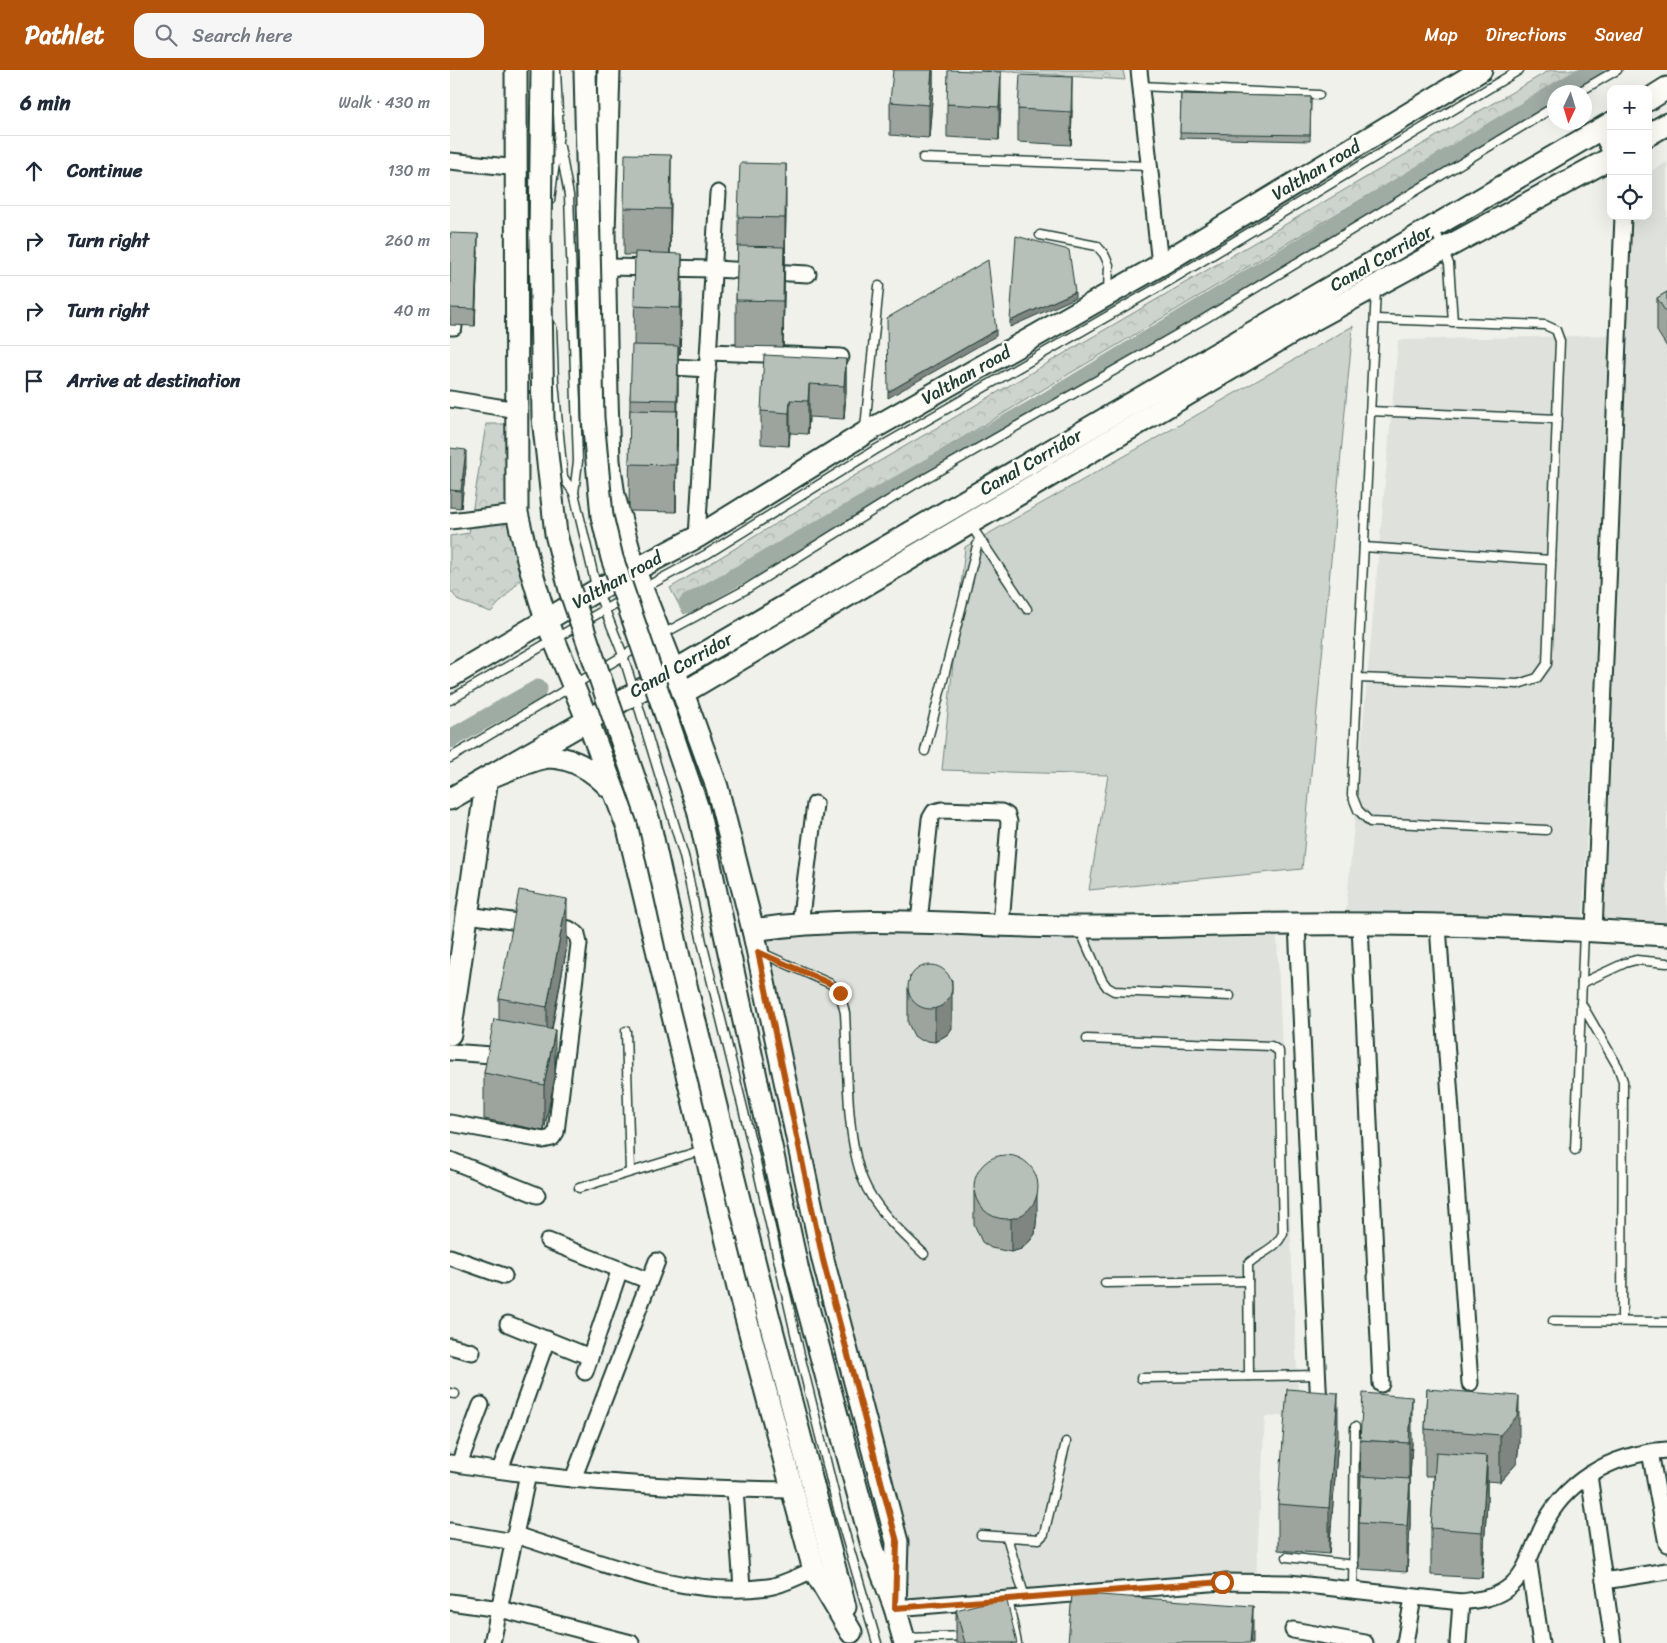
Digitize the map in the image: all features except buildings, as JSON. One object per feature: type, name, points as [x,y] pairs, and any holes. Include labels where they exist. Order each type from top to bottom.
[{"type":"main road","points":[[516,70],[518,168],[517,513],[528,560],[549,629],[587,719],[628,828],[740,1292],[814,1570],[853,1637]]},
{"type":"main road","points":[[542,70],[540,238],[543,418],[556,534],[570,590],[649,821],[682,967],[760,1284],[853,1637]]},
{"type":"main road","points":[[585,70],[592,390],[602,516],[612,558],[698,809],[798,1271],[873,1549],[905,1640]]},
{"type":"main road","points":[[609,70],[606,267],[609,461],[614,496],[638,580],[684,693],[717,787],[758,952],[823,1260],[897,1542],[895,1608]]},
{"type":"main road","name":"Valthan road","points":[[450,677],[549,629],[600,599],[638,580],[697,537],[865,433],[1160,265],[1481,70]]},
{"type":"main road","points":[[1652,97],[1667,88]]},
{"type":"main road","points":[[1652,133],[1667,124]]},
{"type":"main road","name":"Canal Corridor","points":[[450,799],[634,691],[674,671],[1606,126]]},
{"type":"main road","points":[[684,693],[974,530],[1313,320],[1607,160]]},
{"type":"main road","points":[[450,1034],[487,778],[548,757],[573,762],[595,772],[615,794]]},
{"type":"main road","points":[[753,930],[800,924],[861,921],[1078,927],[1297,924],[1438,926],[1589,930],[1667,935]]},
{"type":"street","points":[[1139,70],[1160,265]]},
{"type":"street","points":[[450,161],[518,168]]},
{"type":"street","points":[[697,537],[718,193]]},
{"type":"street","points":[[1589,930],[1623,220]]},
{"type":"street","points":[[606,267],[714,269],[808,274]]},
{"type":"street","points":[[709,352],[842,356]]},
{"type":"street","points":[[646,365],[708,370]]},
{"type":"street","points":[[450,399],[518,410]]},
{"type":"street","points":[[450,521],[517,513]]},
{"type":"street","points":[[800,924],[815,804]]},
{"type":"street","points":[[919,922],[930,819],[934,812],[942,810],[1001,812],[1007,815],[1009,822],[1000,925]]},
{"type":"street","points":[[450,1122],[543,1140],[552,1138],[556,1132],[579,944],[577,934],[569,929],[468,915]]},
{"type":"street","points":[[1297,924],[1319,1408]]},
{"type":"street","points":[[1360,925],[1381,1384]]},
{"type":"street","points":[[1438,926],[1470,1383]]},
{"type":"street","points":[[450,1052],[517,1057]]},
{"type":"street","points":[[546,1059],[565,1060]]},
{"type":"street","points":[[450,1160],[537,1195]]},
{"type":"street","points":[[548,1241],[649,1281]]},
{"type":"street","points":[[450,1257],[504,1276]]},
{"type":"street","points":[[573,1479],[657,1261]]},
{"type":"street","points":[[585,1372],[620,1269]]},
{"type":"street","points":[[508,1324],[590,1357]]},
{"type":"street","points":[[500,1470],[547,1340]]},
{"type":"street","points":[[450,1346],[472,1352]]},
{"type":"street","points":[[481,1405],[455,1464],[573,1479],[735,1489],[793,1490]]},
{"type":"street","points":[[895,1608],[1222,1582],[1289,1583],[1461,1602],[1488,1598],[1505,1590],[1529,1564],[1550,1512],[1571,1487],[1602,1465],[1632,1456],[1667,1450]]},
{"type":"street","points":[[1650,1452],[1667,1544]]},
{"type":"street","points":[[492,1643],[528,1474]]},
{"type":"street","points":[[1589,1475],[1613,1643]]},
{"type":"street","points":[[735,1489],[742,1588]]},
{"type":"street","points":[[450,1532],[514,1539],[671,1584],[742,1588],[770,1587],[814,1570]]},
{"type":"street","points":[[1529,1564],[1541,1643]]},
{"type":"street","points":[[1604,1581],[1667,1571]]},
{"type":"street","points":[[1405,1643],[1414,1598]]},
{"type":"street","points":[[450,1602],[500,1609],[631,1643]]},
{"type":"street","points":[[1458,1643],[1461,1602]]},
{"type":"street","points":[[1293,1630],[1365,1643]]},
{"type":"lane","points":[[556,70],[558,133],[561,161],[569,195],[578,461],[574,493]]},
{"type":"lane","points":[[638,580],[707,554],[875,450],[1170,281],[1519,70]]},
{"type":"lane","points":[[1591,85],[1617,70]]},
{"type":"lane","points":[[1140,86],[1320,95]]},
{"type":"lane","points":[[450,758],[623,655],[744,591],[912,486],[1206,318],[1547,111]]},
{"type":"lane","points":[[550,207],[558,133]]},
{"type":"lane","points":[[923,158],[1148,166]]},
{"type":"lane","points":[[1434,227],[1449,264],[1452,322]]},
{"type":"lane","points":[[1040,234],[1097,246],[1104,254],[1108,265],[1108,293]]},
{"type":"lane","points":[[865,433],[879,286]]},
{"type":"lane","points":[[1376,286],[1352,795],[1358,810],[1370,822],[1546,830]]},
{"type":"lane","points":[[552,314],[560,463],[563,477],[574,493],[600,599],[623,655],[684,856],[702,942],[753,1148],[800,1355],[839,1513],[877,1643]]},
{"type":"lane","points":[[1358,678],[1518,684],[1538,678],[1546,664],[1558,418],[1560,350],[1556,330],[1545,325],[1375,320]]},
{"type":"lane","points":[[1370,411],[1558,418]]},
{"type":"lane","points":[[974,530],[1027,609]]},
{"type":"lane","points":[[925,751],[974,530]]},
{"type":"lane","points":[[1364,547],[1551,560]]},
{"type":"lane","points":[[450,700],[549,629]]},
{"type":"lane","points":[[1078,927],[1102,980],[1106,987],[1114,991],[1230,996]]},
{"type":"lane","points":[[1575,1150],[1582,983],[1589,930]]},
{"type":"lane","points":[[758,952],[831,984],[840,993],[845,1013],[855,1150],[864,1182],[886,1216],[924,1254]]},
{"type":"lane","points":[[1582,983],[1625,962],[1636,960],[1667,962]]},
{"type":"lane","points":[[1581,1003],[1618,1067],[1623,1081],[1622,1322]]},
{"type":"lane","points":[[626,1032],[630,1172]]},
{"type":"lane","points":[[1087,1038],[1271,1046],[1279,1051],[1281,1061],[1283,1233],[1279,1243],[1255,1257],[1248,1264],[1249,1376]]},
{"type":"lane","points":[[579,1188],[705,1150]]},
{"type":"lane","points":[[1105,1283],[1248,1281]]},
{"type":"lane","points":[[1553,1321],[1667,1322]]},
{"type":"lane","points":[[1140,1378],[1318,1375]]},
{"type":"lane","points":[[1353,1591],[1355,1427]]},
{"type":"lane","points":[[982,1535],[1039,1539],[1044,1534],[1066,1442]]},
{"type":"lane","points":[[1007,1537],[1025,1598]]},
{"type":"lane","points":[[1288,1557],[1354,1565]]},
{"type":"lane","points":[[1008,1599],[1017,1643]]},
{"type":"lane","points":[[1006,1634],[1015,1634]]},
{"type":"lane","points":[[905,1640],[978,1636]]},
{"type":"shaded area","points":[[1667,162],[1667,927],[1601,923],[1627,220],[1652,220],[1652,171]]},
{"type":"shaded area","points":[[1610,335],[1583,919],[1346,911],[1398,340]]},
{"type":"shaded area","points":[[846,931],[1079,938],[1277,937],[1299,1415],[1265,1417],[1256,1578],[900,1602],[829,1246],[762,938]]},
{"type":"green space","points":[[980,70],[1123,70],[1125,80]]},
{"type":"green space","points":[[1550,70],[1582,70],[1556,85],[1547,85],[1547,91],[1284,245],[784,545],[684,614],[670,588],[854,476]]},
{"type":"green space","points":[[1353,326],[1302,869],[1089,890],[1108,775],[942,770],[965,547]]},
{"type":"green space","points":[[486,424],[513,424],[525,575],[491,612],[459,601],[450,590],[450,536],[469,533]]},
{"type":"waterway","points":[[1569,85],[1594,70]]},
{"type":"waterway","points":[[688,604],[1039,406],[1547,98]]},
{"type":"waterway","points":[[450,739],[538,689]]},
{"type":"route","points":[[840,993],[831,984],[758,952],[823,1260],[897,1542],[895,1608],[1222,1582]]}]
